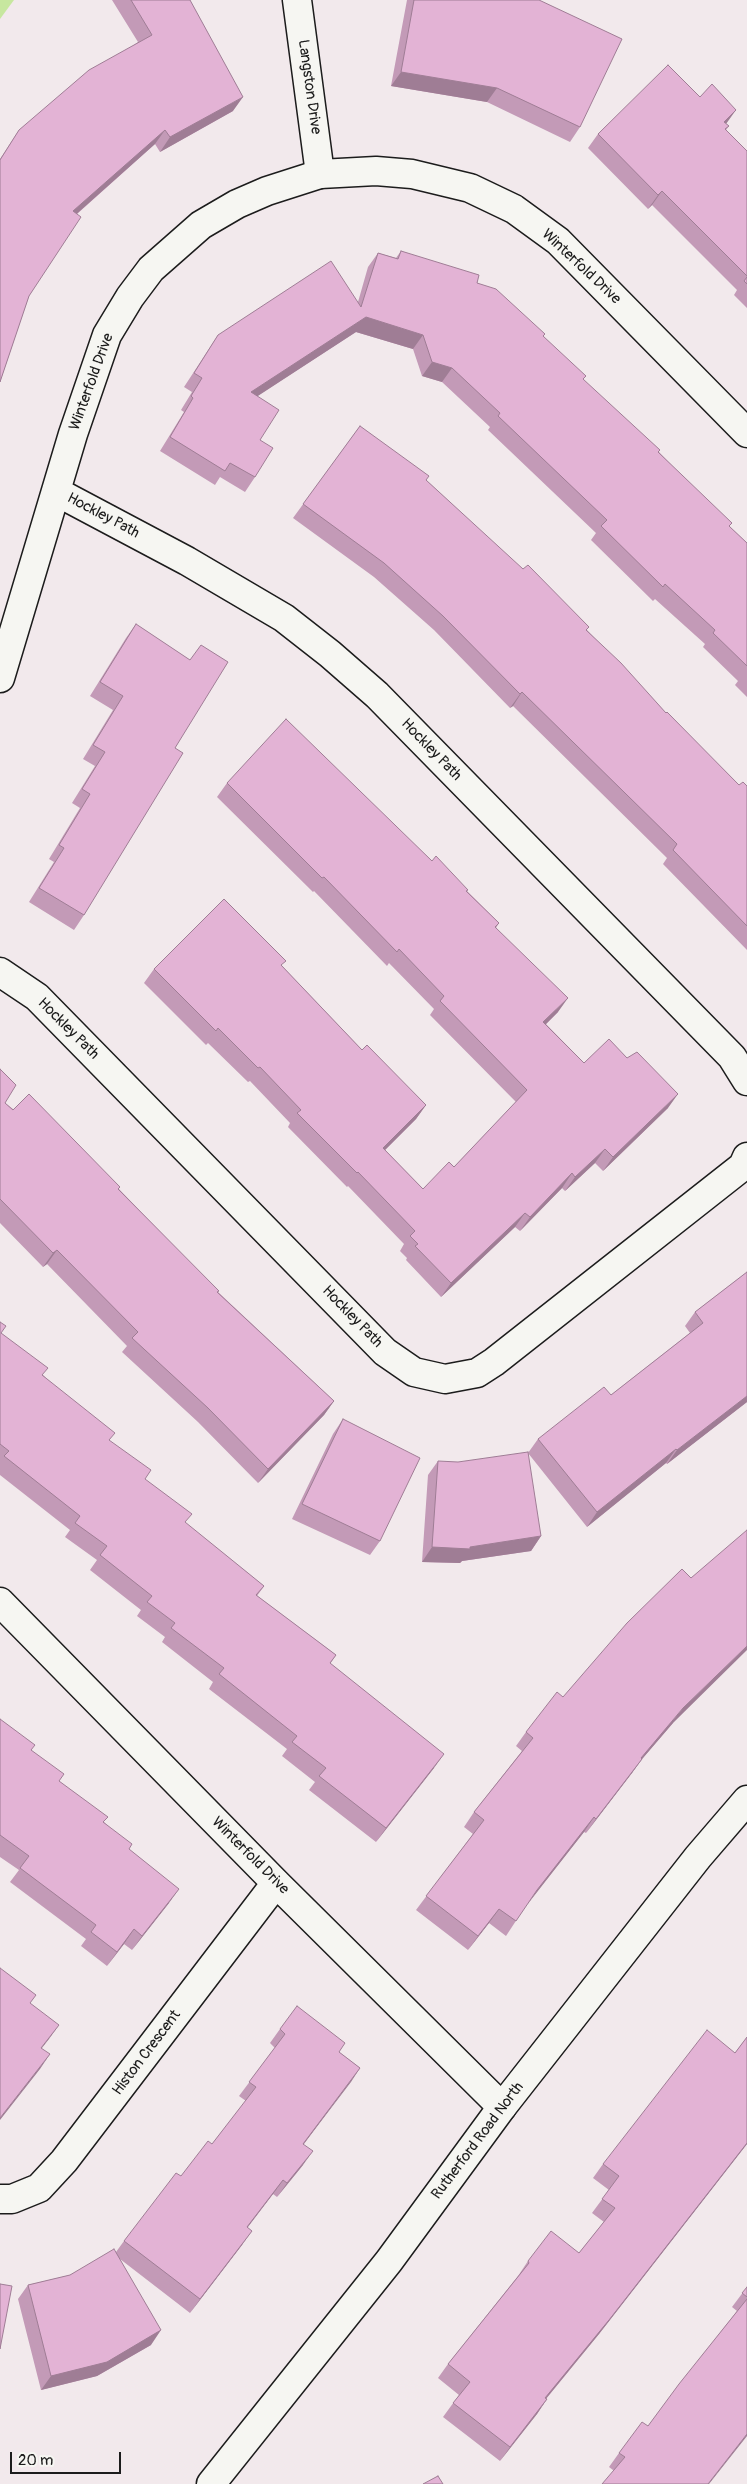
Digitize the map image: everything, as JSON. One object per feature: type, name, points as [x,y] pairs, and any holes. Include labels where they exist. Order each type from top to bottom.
[{"type":"street","name":"Langston Drive","points":[[297,0],[320,174]]},
{"type":"street","name":"Winterfold Drive","points":[[0,678],[106,335],[151,268],[201,225],[266,191],[320,174],[376,171],[412,174],[470,188],[514,209],[558,241],[747,433]]},
{"type":"street","name":"Hockley Path","points":[[56,492],[187,560],[284,618],[330,654],[377,696],[732,1057],[747,1081]]},
{"type":"street","name":"Hockley Path","points":[[0,972],[37,997],[385,1352],[414,1372],[445,1379],[476,1372],[494,1362],[743,1166],[747,1157]]},
{"type":"street","name":"Winterfold Drive","points":[[0,1602],[276,1883],[502,2108]]},
{"type":"street","name":"Rutherford Road North","points":[[211,2484],[389,2262],[502,2108],[698,1857],[747,1800]]},
{"type":"street","name":"Histon Crescent","points":[[0,2199],[12,2199],[39,2188],[64,2161],[276,1883]]},
{"type":"green space","points":[[0,0],[14,0],[0,19]]},
{"type":"building","points":[[131,0],[190,0],[243,97],[170,137],[165,130],[73,211],[81,217],[29,296],[0,382],[0,160],[19,130],[89,70],[152,35]]},
{"type":"building","points":[[414,0],[539,0],[622,39],[580,127],[497,88],[401,72]]},
{"type":"building","points":[[668,65],[700,97],[712,84],[736,110],[724,122],[729,126],[725,129],[747,151],[747,276],[662,191],[658,195],[598,134]]},
{"type":"building","points":[[401,251],[479,275],[477,283],[496,289],[545,334],[543,336],[586,376],[583,379],[660,450],[658,452],[732,523],[729,526],[747,543],[747,666],[713,633],[715,630],[665,584],[663,587],[601,526],[607,520],[498,416],[500,413],[452,368],[432,362],[423,335],[366,317],[251,392],[279,410],[260,440],[273,448],[255,477],[230,463],[225,471],[170,437],[193,398],[191,396],[202,378],[194,373],[218,335],[331,261],[361,307],[378,253],[398,259]]},
{"type":"building","points":[[360,426],[429,476],[426,480],[523,569],[528,565],[589,627],[586,630],[621,663],[666,713],[739,785],[743,782],[747,786],[747,926],[673,850],[677,844],[522,692],[520,694],[443,616],[384,563],[303,504]]},
{"type":"building","points":[[136,624],[190,660],[201,645],[228,662],[175,748],[183,753],[84,915],[39,888],[64,848],[59,845],[90,794],[82,789],[105,752],[93,745],[123,696],[100,682]]},
{"type":"building","points":[[286,719],[432,861],[436,856],[468,890],[466,891],[499,923],[495,927],[568,998],[543,1022],[584,1063],[609,1039],[627,1058],[637,1052],[678,1094],[613,1157],[605,1149],[575,1177],[572,1173],[530,1217],[525,1213],[451,1283],[415,1246],[418,1244],[410,1236],[415,1231],[297,1113],[301,1110],[260,1067],[258,1068],[218,1028],[216,1031],[154,969],[224,899],[286,961],[281,965],[362,1050],[367,1045],[426,1105],[383,1148],[423,1189],[449,1162],[454,1167],[527,1090],[440,1001],[444,996],[399,949],[397,952],[324,877],[322,878],[227,783]]},
{"type":"building","points":[[0,1069],[16,1085],[5,1103],[13,1110],[29,1094],[120,1187],[118,1189],[219,1291],[217,1292],[334,1401],[268,1469],[208,1408],[132,1338],[138,1332],[57,1250],[53,1253],[0,1199]]},
{"type":"building","points":[[747,1272],[747,1396],[676,1449],[597,1512],[538,1439],[604,1387],[611,1395],[703,1323],[695,1312]]},
{"type":"building","points":[[0,1322],[6,1326],[1,1333],[48,1368],[42,1375],[115,1433],[109,1440],[151,1470],[145,1479],[192,1514],[185,1522],[264,1586],[256,1595],[336,1655],[330,1663],[444,1754],[386,1828],[319,1776],[326,1768],[292,1742],[297,1736],[219,1674],[224,1668],[171,1628],[175,1623],[147,1602],[152,1596],[100,1555],[107,1546],[75,1523],[80,1516],[4,1456],[9,1451],[0,1444]]},
{"type":"building","points":[[343,1419],[420,1458],[380,1541],[302,1504]]},
{"type":"building","points":[[528,1452],[541,1536],[470,1547],[470,1549],[432,1547],[438,1461],[458,1462]]},
{"type":"building","points":[[747,1530],[747,1646],[683,1708],[641,1758],[596,1819],[594,1817],[537,1890],[516,1921],[499,1909],[478,1936],[426,1896],[484,1820],[474,1812],[533,1738],[526,1732],[557,1692],[563,1697],[627,1623],[682,1569],[691,1578]]},
{"type":"building","points":[[0,1719],[35,1745],[31,1750],[64,1774],[59,1781],[108,1817],[103,1822],[132,1844],[129,1849],[179,1889],[142,1936],[134,1929],[117,1952],[91,1932],[96,1925],[20,1868],[29,1856],[0,1835]]},
{"type":"building","points":[[0,1968],[36,1995],[30,2003],[59,2025],[41,2048],[50,2054],[0,2118]]},
{"type":"building","points":[[297,2006],[345,2043],[339,2052],[360,2068],[303,2144],[313,2151],[287,2183],[283,2180],[247,2227],[252,2231],[200,2299],[124,2241],[176,2173],[181,2176],[208,2141],[212,2144],[256,2087],[249,2082],[285,2034],[280,2029]]},
{"type":"building","points":[[707,2030],[735,2053],[747,2037],[747,2143],[609,2320],[545,2398],[547,2399],[510,2447],[453,2403],[470,2382],[448,2364],[529,2263],[528,2261],[551,2231],[579,2253],[615,2208],[602,2199],[619,2176],[603,2164]]},
{"type":"building","points":[[114,2249],[161,2330],[107,2362],[51,2376],[28,2285],[70,2275]]},
{"type":"building","points":[[0,2284],[12,2286],[0,2349]]},
{"type":"building","points":[[747,2287],[747,2297],[742,2293]]},
{"type":"building","points":[[747,2299],[747,2434],[708,2484],[602,2484],[625,2457],[619,2453],[642,2422],[648,2426]]},
{"type":"building","points":[[438,2476],[443,2484],[423,2484]]}]
